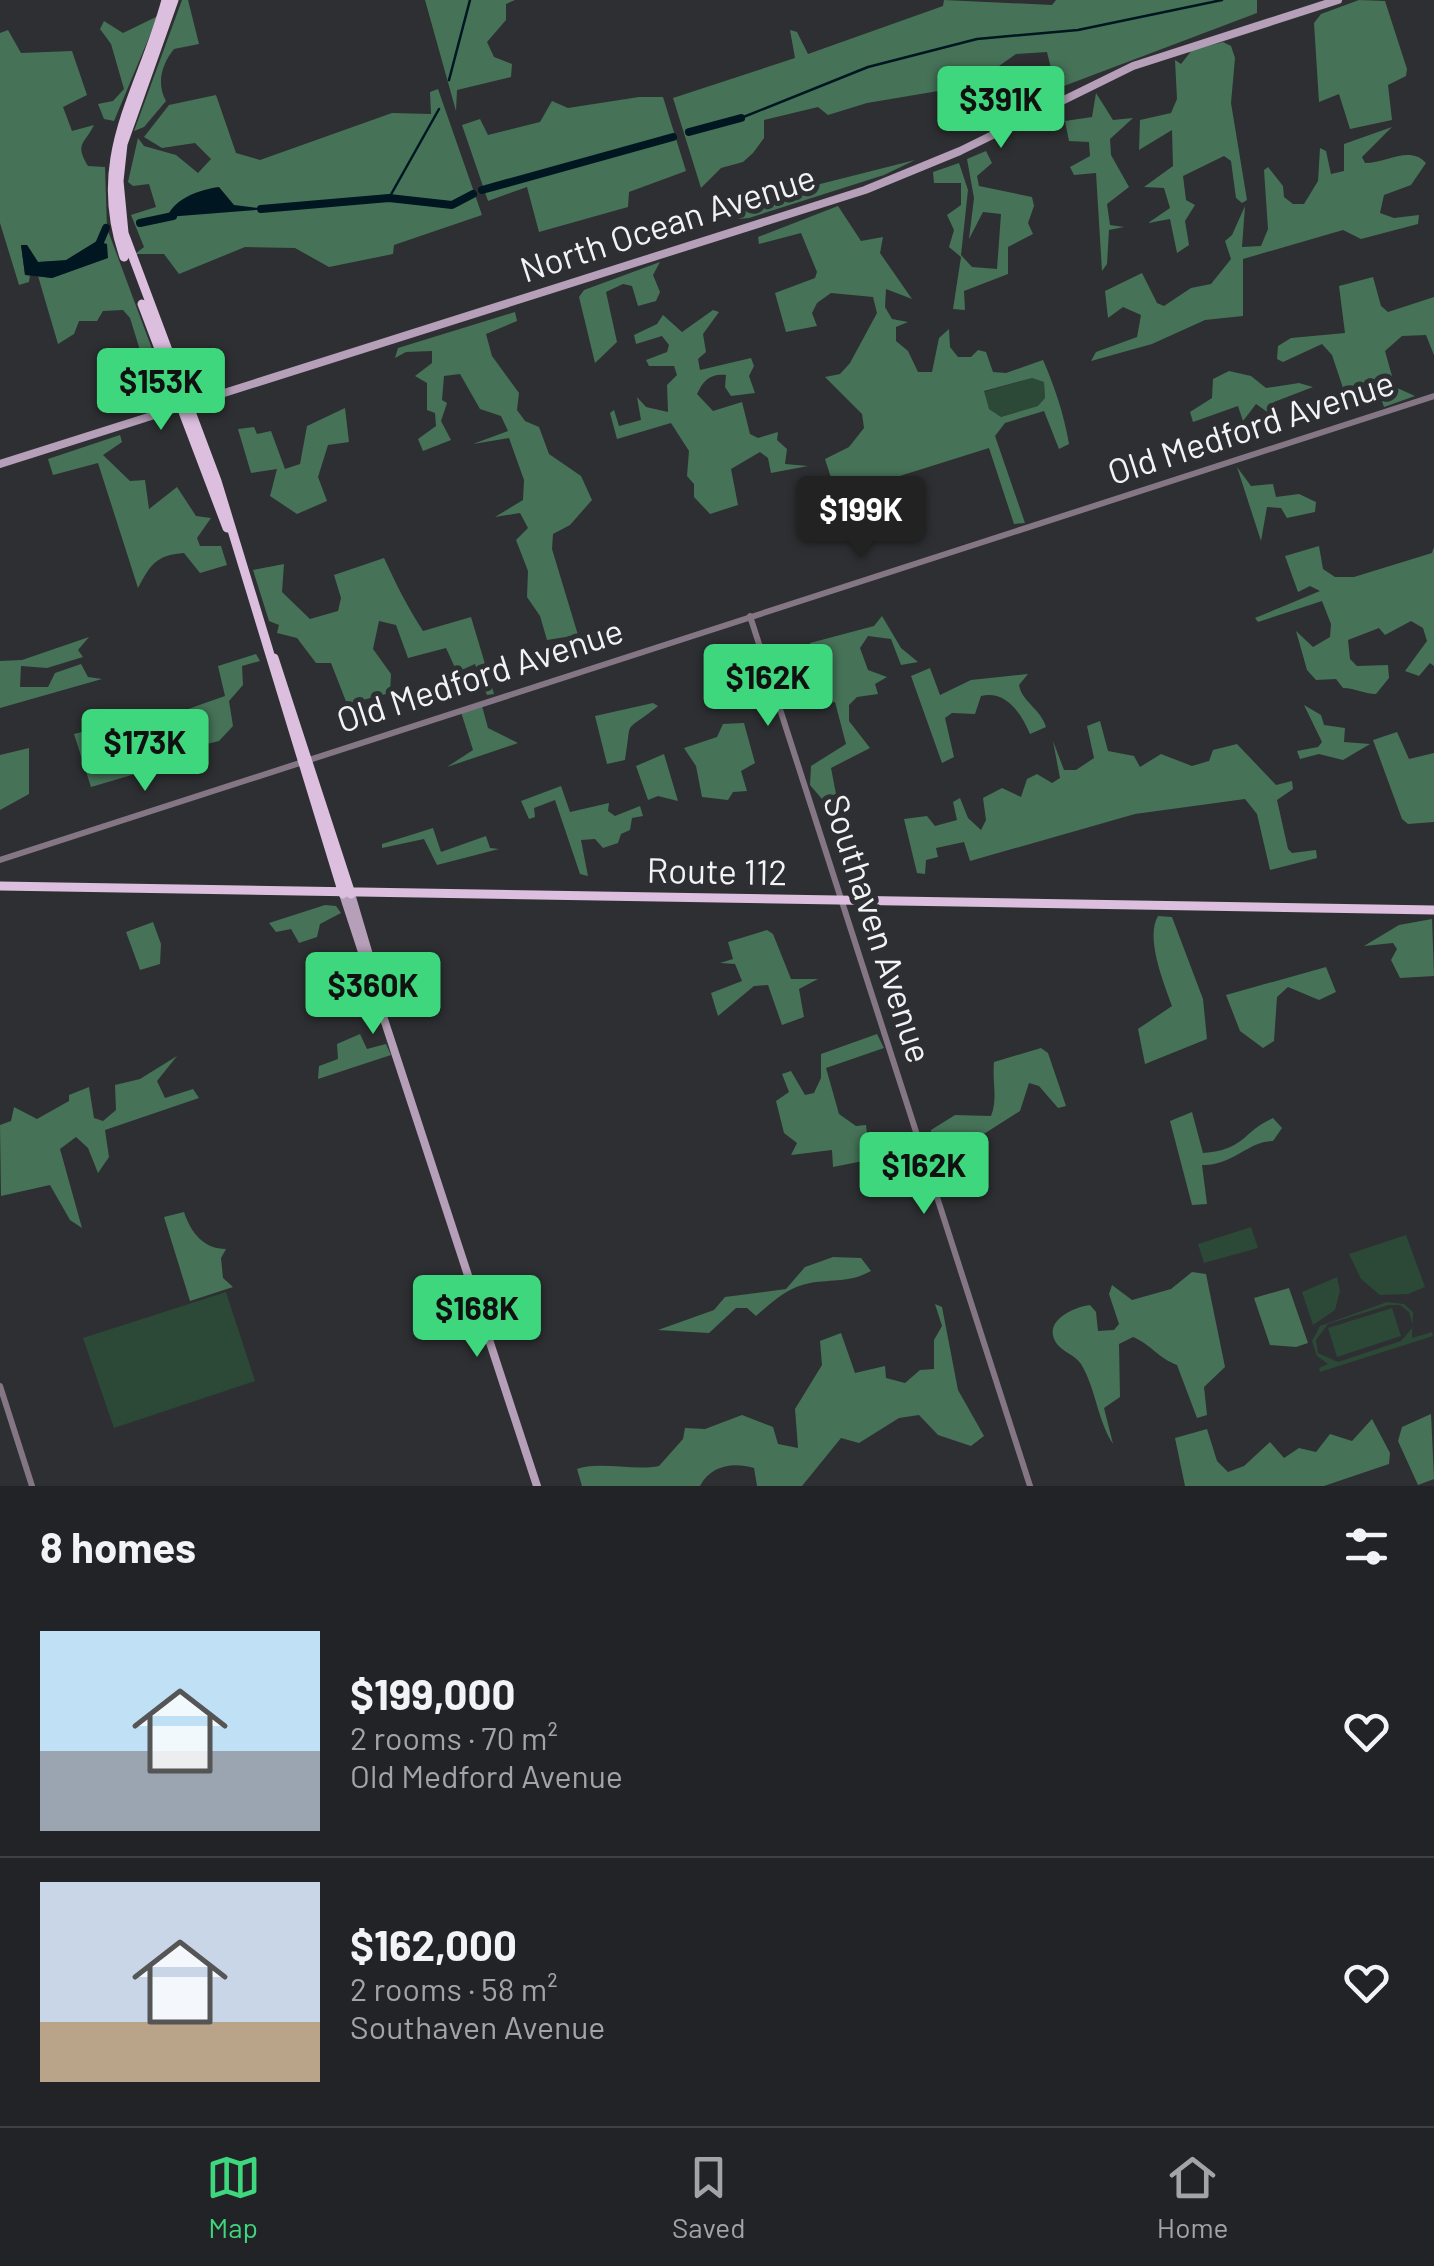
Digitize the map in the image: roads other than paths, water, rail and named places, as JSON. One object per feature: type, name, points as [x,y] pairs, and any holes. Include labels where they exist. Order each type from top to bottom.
[{"type":"main road","points":[[170,0],[118,134],[112,196],[121,247],[185,406],[236,549],[537,1486]]},
{"type":"main road","name":"North Ocean Avenue","points":[[0,464],[865,190],[960,151],[1132,66],[1338,0]]},
{"type":"main road","points":[[268,647],[290,729],[304,759]]},
{"type":"main road","name":"Route 112","points":[[0,886],[1434,910]]},
{"type":"street","name":"Old Medford Avenue","points":[[0,860],[1434,396]]},
{"type":"street","name":"Southaven Avenue","points":[[750,616],[1030,1486]]},
{"type":"street","points":[[0,1386],[32,1486]]},
{"type":"water","points":[[219,187],[234,205],[267,209],[167,217],[188,196]]},
{"type":"water","points":[[97,241],[107,244],[108,258],[52,278],[25,275],[21,245],[27,245],[38,262],[66,260]]},
{"type":"waterway","points":[[449,80],[470,0]]},
{"type":"waterway","points":[[741,118],[868,67],[977,39],[1078,30],[1222,0]]},
{"type":"waterway","points":[[389,198],[439,109]]},
{"type":"waterway","points":[[689,132],[741,118]]},
{"type":"waterway","points":[[482,190],[673,137]]},
{"type":"waterway","points":[[261,209],[389,198],[452,205],[473,194]]},
{"type":"waterway","points":[[140,223],[173,216]]},
{"type":"waterway","points":[[97,249],[106,228]]}]
